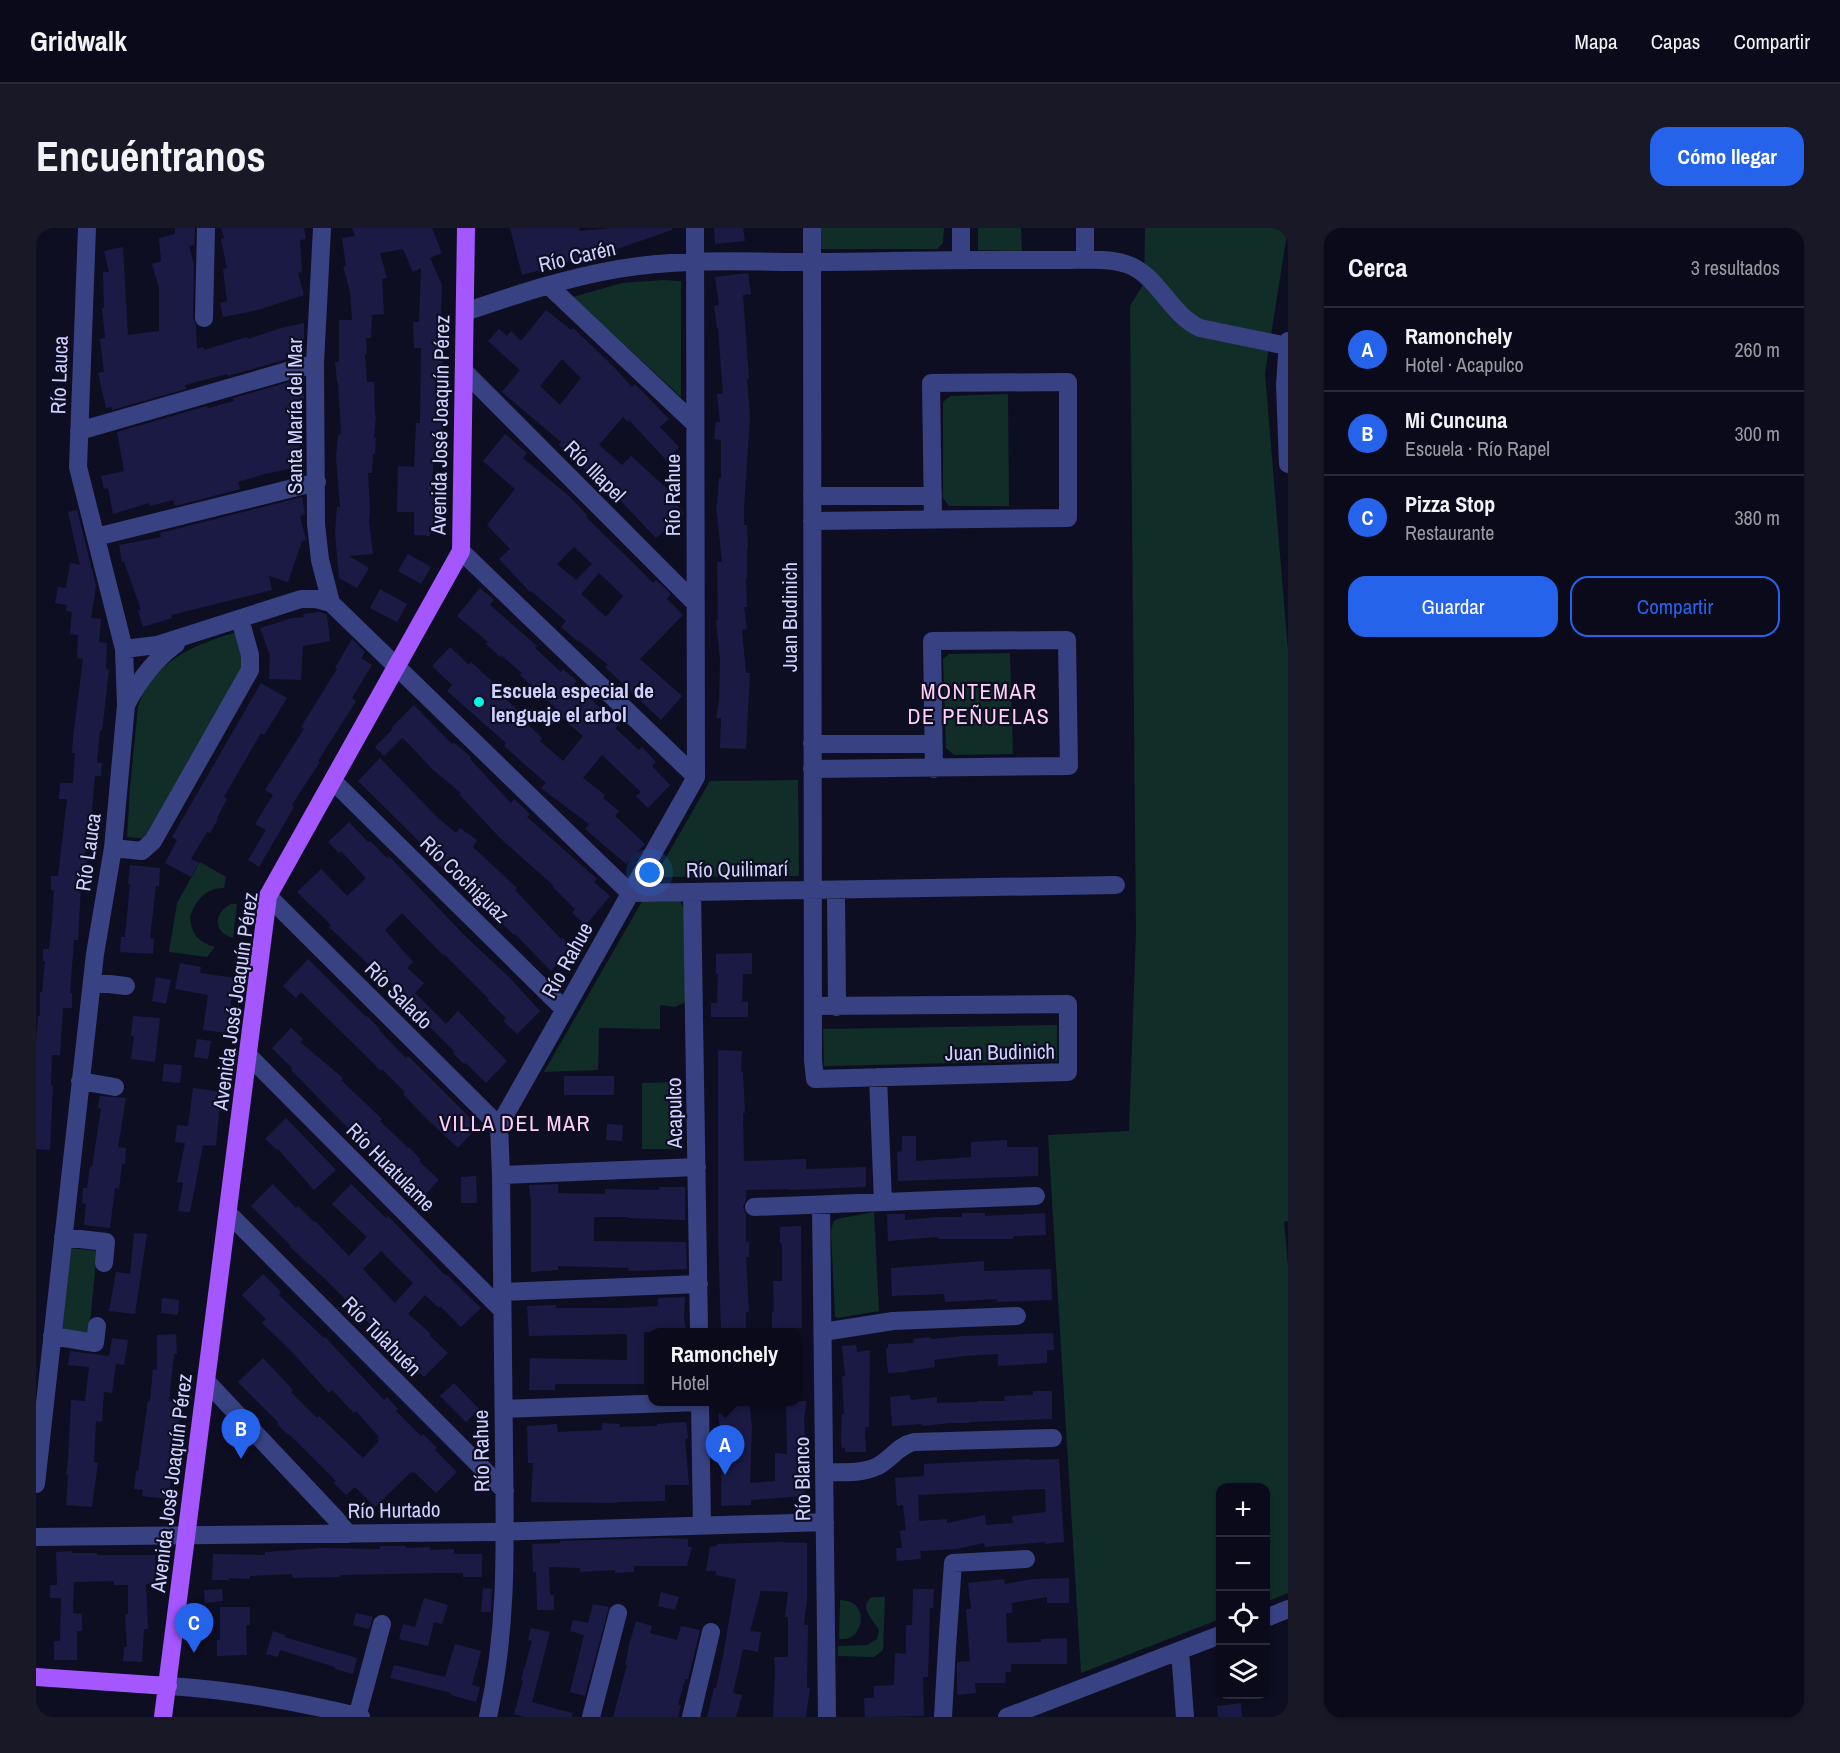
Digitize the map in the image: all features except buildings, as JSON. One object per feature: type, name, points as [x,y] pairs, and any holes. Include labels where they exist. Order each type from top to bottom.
[{"type":"main road","name":"Avenida José Joaquín Pérez","points":[[164,1717],[268,896],[461,551],[466,228]]},
{"type":"main road","points":[[36,1677],[168,1686]]},
{"type":"street","name":"Río Lauca","points":[[36,1484],[92,982],[113,848],[126,705],[124,649],[78,467],[87,228]]},
{"type":"street","points":[[204,318],[206,228]]},
{"type":"street","name":"Santa María del Mar","points":[[322,228],[315,363],[316,524],[321,565],[331,603]]},
{"type":"street","name":"Río Rahue","points":[[488,1717],[502,1633],[505,1565],[499,1126],[696,777],[694,228]]},
{"type":"street","name":"Juan Budinich","points":[[812,228],[812,890],[813,1006],[814,1079],[1068,1072],[1068,1004],[813,1006]]},
{"type":"street","points":[[961,228],[961,260]]},
{"type":"street","points":[[1085,228],[1085,260]]},
{"type":"street","name":"Río Carén","points":[[465,312],[548,285],[618,269],[694,260],[811,262],[1085,260],[1111,261],[1135,268],[1146,275],[1176,311],[1191,324],[1200,328],[1288,343]]},
{"type":"street","points":[[548,285],[695,424]]},
{"type":"street","points":[[1288,343],[1285,385],[1288,464]]},
{"type":"street","points":[[79,430],[315,363]]},
{"type":"street","name":"Río Illapel","points":[[464,370],[695,603]]},
{"type":"street","points":[[812,520],[1068,518],[1068,382],[931,383],[933,519]]},
{"type":"street","points":[[96,537],[317,482]]},
{"type":"street","points":[[812,496],[933,496]]},
{"type":"street","points":[[461,551],[696,777]]},
{"type":"street","points":[[301,599],[313,587],[321,565]]},
{"type":"street","points":[[124,649],[157,645],[301,599],[316,599],[331,603],[630,893]]},
{"type":"street","points":[[113,848],[142,851],[153,841],[250,670],[251,662],[240,620]]},
{"type":"street","points":[[126,705],[144,674],[156,661],[167,650],[194,634]]},
{"type":"street","points":[[812,769],[934,769],[1069,766],[1067,640],[932,641],[934,769]]},
{"type":"street","points":[[812,744],[933,744]]},
{"type":"street","name":"Río Cochiguaz","points":[[333,781],[566,1010]]},
{"type":"street","name":"Río Quilimarí","points":[[630,893],[1116,885]]},
{"type":"street","points":[[836,890],[837,1007]]},
{"type":"street","name":"Acapulco","points":[[692,892],[699,1328]]},
{"type":"street","name":"Río Salado","points":[[268,896],[499,1126]]},
{"type":"street","points":[[92,982],[126,986]]},
{"type":"street","name":"Río Huatulame","points":[[249,1056],[502,1301]]},
{"type":"street","points":[[878,1077],[883,1202]]},
{"type":"street","points":[[81,1082],[116,1087]]},
{"type":"street","points":[[501,1175],[697,1167]]},
{"type":"street","points":[[754,1207],[1036,1196]]},
{"type":"street","name":"Río Blanco","points":[[821,1205],[827,1717]]},
{"type":"street","name":"Río Tulahuén","points":[[228,1213],[505,1491]]},
{"type":"street","points":[[63,1237],[106,1242],[104,1263]]},
{"type":"street","points":[[502,1301],[699,1284]]},
{"type":"street","points":[[823,1332],[892,1321],[1017,1316]]},
{"type":"street","points":[[52,1336],[95,1343],[97,1326]]},
{"type":"street","points":[[207,1382],[348,1534]]},
{"type":"street","points":[[504,1409],[648,1404]]},
{"type":"street","points":[[700,1406],[702,1526]]},
{"type":"street","points":[[824,1472],[863,1471],[873,1468],[879,1466],[906,1444],[914,1442],[1053,1438]]},
{"type":"street","name":"Río Hurtado","points":[[36,1538],[504,1532],[825,1522]]},
{"type":"street","points":[[943,1717],[953,1563],[1026,1559]]},
{"type":"street","points":[[1270,1616],[1288,1609]]},
{"type":"street","points":[[591,1717],[618,1613]]},
{"type":"street","points":[[168,1686],[243,1692],[281,1698],[358,1717],[382,1624]]},
{"type":"street","points":[[691,1717],[711,1632]]},
{"type":"street","points":[[1012,1716],[1216,1637]]},
{"type":"street","points":[[1180,1651],[1185,1717]]},
{"type":"green space","points":[[820,228],[944,228],[943,243],[937,249],[819,249]]},
{"type":"green space","points":[[978,228],[1021,228],[1022,251],[978,250]]},
{"type":"green space","points":[[1145,228],[1286,228],[1265,373],[1288,651],[1288,1221],[1284,1222],[1288,1265],[1288,1593],[1270,1600],[1270,1483],[1216,1483],[1216,1621],[1081,1673],[1048,1135],[1129,1131],[1136,931],[1130,306],[1144,283]]},
{"type":"green space","points":[[681,281],[681,397],[573,297],[622,283]]},
{"type":"green space","points":[[1008,394],[1009,506],[949,506],[943,498],[943,402],[950,396]]},
{"type":"green space","points":[[237,634],[249,663],[148,839],[127,837],[138,707],[144,692],[163,667],[176,658],[204,643]]},
{"type":"green space","points":[[1010,653],[1013,754],[954,755],[946,748],[943,659],[949,654]]},
{"type":"green space","points":[[798,780],[799,876],[661,877],[657,873],[710,781]]},
{"type":"green space","points":[[200,862],[226,877],[224,888],[212,890],[202,896],[190,917],[197,937],[204,943],[215,947],[207,957],[169,952],[177,903]]},
{"type":"green space","points":[[644,898],[679,899],[684,909],[686,1002],[675,1007],[660,1005],[660,1029],[599,1028],[598,1070],[544,1072]]},
{"type":"green space","points":[[231,904],[237,904],[233,938],[221,931],[218,922],[221,912]]},
{"type":"green space","points":[[1057,1025],[1057,1061],[824,1066],[823,1029]]},
{"type":"green space","points":[[680,1082],[680,1149],[642,1149],[642,1083]]},
{"type":"green space","points":[[874,1212],[879,1311],[837,1318],[835,1316],[831,1232],[833,1222],[837,1219]]},
{"type":"green space","points":[[70,1248],[97,1251],[89,1334],[61,1330]]},
{"type":"green space","points":[[872,1597],[885,1597],[883,1650],[874,1657],[838,1656],[838,1646],[867,1645],[877,1639],[879,1630],[866,1608],[866,1604]]},
{"type":"green space","points":[[840,1600],[854,1604],[861,1617],[857,1632],[846,1639],[839,1639]]},
{"type":"place","name":"Escuela especial de lenguaje el arbol","points":[[479,702]]},
{"type":"place","name":"Mi Cuncuna","points":[[241,1459]]},
{"type":"place","name":"Ramonchely","points":[[725,1475]]},
{"type":"place","name":"Pizza Stop","points":[[194,1653]]},
{"type":"district","name":"MONTEMAR DE PEÑUELAS","points":[[979,704]]},
{"type":"district","name":"VILLA DEL MAR","points":[[515,1123]]}]
